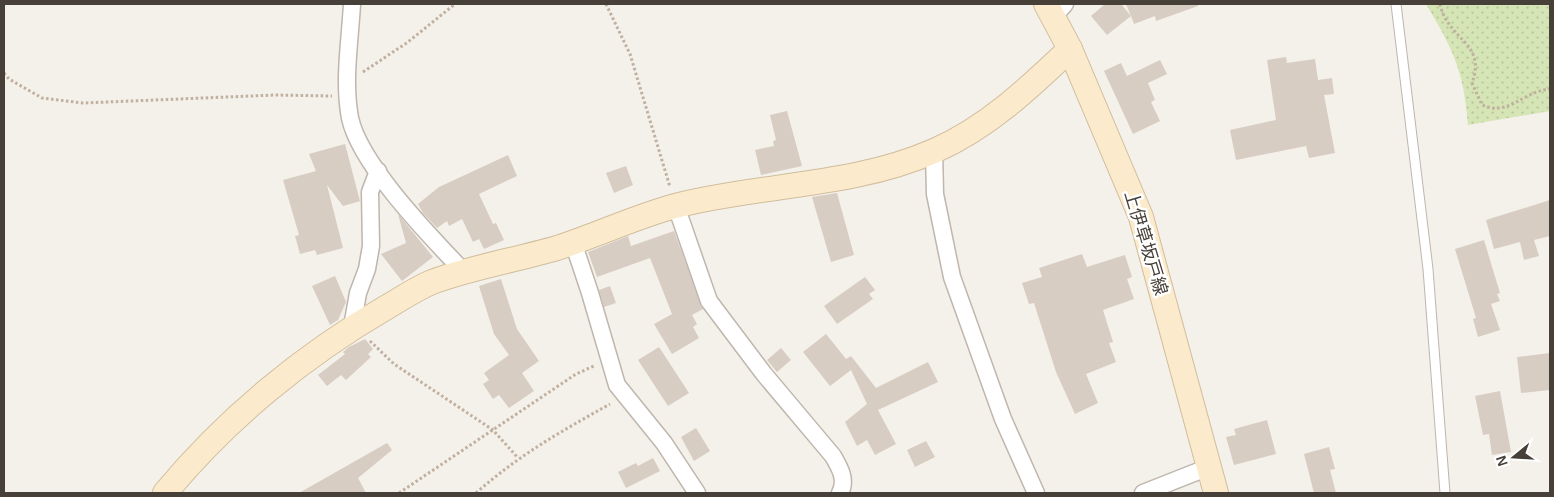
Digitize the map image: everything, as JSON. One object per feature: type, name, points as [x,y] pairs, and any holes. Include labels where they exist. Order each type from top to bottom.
[{"type":"street","points":[[352,4],[348,89],[350,119],[361,147],[404,206],[464,273]]},
{"type":"street","name":"上伊草坂戸線","points":[[1055,8],[1070,49],[1141,217],[1216,493]]},
{"type":"street","points":[[165,493],[202,452],[256,401],[352,328],[431,282],[573,242],[676,206],[856,175],[897,164],[934,151],[992,118],[1033,85],[1070,49]]},
{"type":"street","points":[[934,151],[935,194],[952,277],[1003,419],[1036,493]]},
{"type":"street","points":[[352,328],[358,293],[367,269],[371,246],[370,192],[378,171]]},
{"type":"street","points":[[676,206],[709,301],[764,374],[833,456],[842,472],[844,486],[840,493]]},
{"type":"street","points":[[573,242],[617,386],[664,443],[696,493]]},
{"type":"street","points":[[1143,493],[1209,467]]},
{"type":"lane","points":[[1396,4],[1428,269],[1445,493]]},
{"type":"path","points":[[4,73],[9,79],[42,98],[83,103],[274,95],[348,89],[455,4]]},
{"type":"path","points":[[606,4],[630,54],[676,206]]},
{"type":"path","points":[[1440,4],[1442,16],[1451,29],[1470,49],[1476,60],[1476,70],[1472,83],[1482,105],[1492,110],[1502,109],[1538,90],[1550,89]]},
{"type":"path","points":[[352,328],[363,335],[394,364],[493,430],[518,458]]},
{"type":"path","points":[[399,493],[576,374],[610,358]]},
{"type":"path","points":[[476,493],[540,442],[625,395]]},
{"type":"green space","points":[[1426,4],[1550,4],[1550,111],[1468,125],[1464,90],[1456,61]]},
{"type":"building","points":[[1105,4],[1121,4],[1131,16],[1107,35],[1091,16]]},
{"type":"building","points":[[1126,4],[1198,4],[1198,6],[1156,21],[1155,16],[1134,24]]},
{"type":"building","points":[[1286,57],[1287,63],[1315,59],[1318,80],[1332,78],[1334,94],[1324,95],[1335,153],[1309,158],[1306,146],[1236,160],[1230,130],[1276,120],[1267,60]]},
{"type":"building","points":[[1160,60],[1167,74],[1148,83],[1155,100],[1151,102],[1160,121],[1133,134],[1104,71],[1121,63],[1127,76]]},
{"type":"building","points":[[787,111],[802,166],[761,175],[755,150],[774,146],[773,141],[776,140],[770,115]]},
{"type":"building","points":[[345,144],[360,201],[343,206],[327,185],[343,248],[317,255],[315,250],[300,254],[295,236],[299,235],[283,180],[316,171],[309,154]]},
{"type":"building","points":[[508,155],[517,176],[479,194],[493,224],[496,223],[504,240],[484,249],[479,239],[473,242],[462,219],[449,226],[447,221],[437,228],[423,213],[418,204],[439,187]]},
{"type":"building","points":[[626,166],[633,185],[614,193],[606,173]]},
{"type":"building","points":[[837,193],[854,255],[831,262],[812,197]]},
{"type":"building","points":[[1550,200],[1550,236],[1534,240],[1539,256],[1524,260],[1520,242],[1494,249],[1486,220]]},
{"type":"building","points":[[398,214],[433,257],[402,281],[381,254],[406,243]]},
{"type":"building","points":[[674,231],[703,309],[692,315],[697,324],[693,327],[699,338],[672,354],[654,324],[672,314],[650,258],[597,277],[588,252],[628,236],[631,246]]},
{"type":"building","points":[[1484,240],[1500,293],[1497,294],[1500,301],[1491,304],[1500,330],[1478,337],[1473,319],[1476,318],[1455,249]]},
{"type":"building","points":[[1082,254],[1087,267],[1125,255],[1132,277],[1127,279],[1134,299],[1103,310],[1113,342],[1109,343],[1116,362],[1086,374],[1098,403],[1075,414],[1056,372],[1034,303],[1029,304],[1022,283],[1042,277],[1039,268]]},
{"type":"building","points":[[335,276],[346,302],[338,320],[330,325],[312,286]]},
{"type":"building","points":[[865,277],[875,290],[869,294],[873,299],[837,324],[824,306]]},
{"type":"building","points":[[501,279],[517,329],[539,361],[522,373],[534,391],[509,408],[499,395],[493,399],[483,384],[489,380],[484,373],[509,355],[494,334],[479,286]]},
{"type":"building","points":[[610,286],[616,303],[604,307],[599,290]]},
{"type":"building","points":[[826,334],[846,359],[851,356],[876,388],[928,362],[938,382],[878,410],[896,444],[875,455],[867,440],[857,446],[845,422],[867,404],[851,370],[830,386],[803,352]]},
{"type":"building","points":[[365,339],[373,349],[368,354],[371,357],[346,380],[341,375],[327,386],[318,375],[345,354],[343,352],[349,347]]},
{"type":"building","points":[[659,347],[689,393],[668,406],[638,360]]},
{"type":"building","points":[[781,348],[791,360],[777,372],[767,360]]},
{"type":"building","points":[[1550,353],[1550,390],[1521,393],[1517,357]]},
{"type":"building","points":[[1500,391],[1511,452],[1492,455],[1489,434],[1483,435],[1475,396]]},
{"type":"building","points":[[1267,420],[1276,454],[1234,465],[1226,437],[1236,435],[1234,429]]},
{"type":"building","points":[[696,428],[710,451],[694,461],[681,437]]},
{"type":"building","points":[[926,441],[935,457],[915,467],[907,450]]},
{"type":"building","points":[[387,443],[392,450],[358,478],[366,493],[299,493]]},
{"type":"building","points":[[1329,447],[1335,469],[1330,470],[1336,493],[1314,493],[1304,454]]},
{"type":"building","points":[[653,458],[660,471],[626,488],[618,472],[636,463],[638,466]]}]
